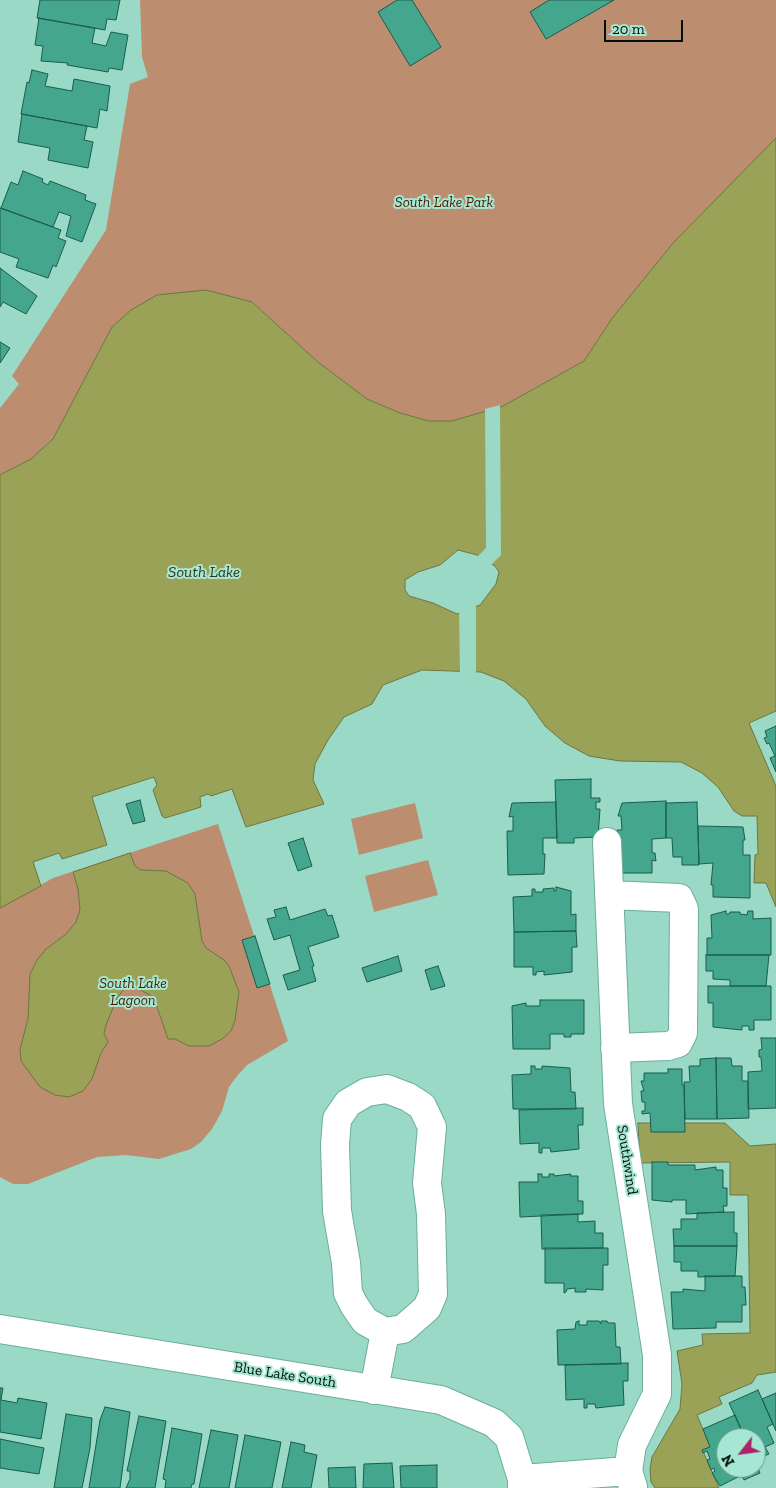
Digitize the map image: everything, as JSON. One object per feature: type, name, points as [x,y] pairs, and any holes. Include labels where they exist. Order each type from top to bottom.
[{"type":"street","name":"Southwind","points":[[607,842],[618,1104],[657,1355],[658,1394],[632,1445],[630,1479]]},
{"type":"street","points":[[609,895],[679,898],[684,908],[683,1033],[678,1043],[668,1046],[615,1048]]},
{"type":"street","points":[[387,1089],[408,1097],[422,1106],[432,1127],[427,1183],[431,1214],[433,1294],[426,1308],[403,1329],[385,1332],[366,1321],[348,1293],[346,1262],[337,1211],[335,1145],[337,1119],[348,1104],[367,1092],[387,1089]]},
{"type":"street","name":"Blue Lake South","points":[[0,1329],[441,1400],[494,1423],[509,1437],[522,1484]]},
{"type":"street","points":[[374,1390],[385,1332]]},
{"type":"street","points":[[522,1484],[630,1479]]},
{"type":"green space","name":"South Lake Park","points":[[140,0],[776,0],[776,138],[674,242],[613,317],[584,361],[503,406],[452,421],[429,421],[400,413],[367,399],[318,362],[252,302],[131,310],[112,327],[53,439],[31,459],[0,475],[0,408],[19,384],[12,376],[106,230],[130,84],[148,77],[142,57]]},
{"type":"green space","points":[[415,803],[423,838],[359,855],[351,819]]},
{"type":"green space","name":"South Lake Lagoon","points":[[218,824],[288,1041],[247,1065],[237,1076],[229,1087],[222,1111],[212,1129],[201,1142],[191,1149],[159,1159],[126,1155],[97,1157],[28,1184],[13,1184],[0,1177],[0,908],[53,878]]},
{"type":"green space","points":[[428,860],[438,895],[374,912],[365,876]]},
{"type":"water","name":"South Lake","points":[[776,138],[776,711],[749,723],[776,786],[776,907],[766,883],[754,883],[755,855],[758,854],[757,816],[742,816],[734,811],[718,787],[702,773],[681,762],[620,761],[589,756],[565,743],[545,726],[526,699],[504,681],[481,672],[422,670],[383,685],[372,704],[344,717],[328,740],[315,764],[313,780],[324,804],[246,827],[232,789],[211,796],[208,794],[200,797],[201,807],[165,818],[162,816],[153,790],[157,785],[154,777],[92,797],[107,845],[62,859],[59,853],[33,862],[41,886],[0,908],[0,475],[31,459],[53,439],[112,327],[131,310],[157,295],[206,290],[252,302],[318,362],[367,399],[400,413],[429,421],[452,421],[503,406],[584,361],[613,317],[674,242]],"holes":[[[458,550],[477,555],[495,566],[499,572],[496,584],[480,605],[457,614],[433,603],[409,596],[405,590],[405,580],[418,572],[440,565]]]},
{"type":"water","points":[[130,853],[135,866],[141,870],[166,871],[188,883],[195,894],[202,941],[206,948],[224,960],[229,966],[239,992],[235,1020],[231,1031],[222,1039],[209,1046],[189,1046],[175,1039],[168,1039],[156,1004],[150,995],[133,986],[124,989],[117,998],[106,1025],[104,1033],[108,1042],[101,1053],[92,1079],[83,1091],[69,1097],[55,1095],[40,1087],[21,1061],[20,1049],[28,1019],[30,974],[37,960],[46,949],[66,934],[76,922],[80,910],[78,889],[73,872]]},
{"type":"water","points":[[638,1123],[725,1123],[750,1146],[776,1144],[776,1372],[757,1375],[752,1383],[719,1397],[722,1404],[697,1415],[710,1446],[703,1451],[719,1488],[655,1488],[651,1482],[650,1469],[652,1457],[680,1409],[682,1384],[677,1351],[703,1345],[702,1334],[750,1333],[748,1195],[730,1195],[730,1162],[640,1163]]},
{"type":"pier","points":[[500,405],[501,555],[490,566],[476,558],[486,548],[485,409]]},
{"type":"pier","points":[[476,604],[476,675],[460,674],[459,611]]},
{"type":"building","points":[[40,0],[120,0],[116,20],[107,19],[105,30],[37,18]]},
{"type":"building","points":[[397,0],[412,0],[441,47],[410,66],[378,12]]},
{"type":"building","points":[[549,0],[614,0],[546,39],[530,12]]},
{"type":"building","points":[[39,18],[95,28],[92,43],[106,46],[111,32],[128,35],[122,70],[109,68],[108,72],[67,65],[68,63],[41,61],[43,46],[35,45]]},
{"type":"building","points":[[32,70],[48,74],[45,86],[72,91],[74,79],[110,86],[107,111],[100,109],[97,128],[21,114],[27,82],[29,83]]},
{"type":"building","points":[[22,114],[87,126],[84,140],[93,142],[88,168],[48,160],[50,148],[18,142]]},
{"type":"building","points":[[23,171],[43,179],[42,182],[48,185],[50,181],[86,195],[85,200],[96,204],[82,242],[66,236],[71,216],[59,212],[53,227],[1,208],[11,182],[18,185]]},
{"type":"building","points":[[0,208],[61,230],[58,238],[66,241],[56,267],[53,265],[48,278],[16,267],[19,259],[0,252]]},
{"type":"building","points":[[0,268],[37,296],[26,314],[3,302],[0,307]]},
{"type":"building","points":[[0,342],[10,348],[0,363]]},
{"type":"building","points":[[776,726],[776,772],[770,758],[775,756],[769,743],[767,744],[764,738],[767,737],[765,731]]},
{"type":"building","points":[[591,779],[591,798],[600,798],[600,802],[596,802],[596,809],[600,809],[598,837],[574,838],[574,843],[557,843],[555,780]]},
{"type":"building","points":[[140,800],[145,821],[133,824],[126,804]]},
{"type":"building","points":[[666,801],[666,838],[652,839],[652,853],[655,853],[656,861],[652,860],[652,873],[618,873],[617,830],[622,830],[621,816],[618,816],[622,803]]},
{"type":"building","points":[[556,802],[557,838],[543,838],[543,854],[545,854],[544,874],[508,875],[507,831],[513,831],[513,816],[509,817],[512,803]]},
{"type":"building","points":[[697,802],[699,865],[682,865],[682,857],[673,857],[672,838],[666,838],[666,803]]},
{"type":"building","points":[[698,826],[743,827],[745,840],[743,840],[743,855],[750,855],[750,898],[713,897],[713,885],[711,885],[713,863],[699,864]]},
{"type":"building","points":[[303,838],[312,866],[298,871],[288,843]]},
{"type":"building","points":[[556,887],[571,891],[571,915],[576,914],[576,931],[514,932],[513,897],[532,896],[532,889],[535,889],[535,892],[543,892],[543,889],[554,888],[554,891],[556,891]]},
{"type":"building","points":[[286,907],[290,920],[325,909],[328,916],[332,915],[339,937],[308,947],[316,981],[288,990],[283,975],[300,970],[290,935],[274,940],[267,919],[276,917],[274,910]]},
{"type":"building","points":[[726,911],[726,914],[740,912],[740,914],[747,915],[748,911],[753,911],[753,919],[771,918],[771,955],[707,955],[707,938],[712,938],[711,915]]},
{"type":"building","points":[[576,931],[577,947],[572,947],[572,972],[544,975],[544,971],[536,972],[536,975],[533,975],[533,967],[514,967],[514,932]]},
{"type":"building","points":[[255,936],[270,984],[257,988],[242,940]]},
{"type":"building","points":[[706,955],[769,955],[766,986],[730,986],[730,980],[713,979],[713,971],[706,971]]},
{"type":"building","points":[[398,956],[402,971],[367,982],[362,968]]},
{"type":"building","points":[[438,966],[445,986],[431,990],[425,970]]},
{"type":"building","points":[[708,986],[771,986],[771,1020],[754,1020],[754,1030],[749,1030],[749,1026],[742,1026],[742,1030],[713,1027],[713,1003],[708,1003]]},
{"type":"building","points":[[540,1000],[584,1000],[584,1034],[571,1034],[571,1037],[564,1037],[564,1034],[550,1034],[550,1049],[513,1049],[512,1006],[526,1003],[526,1006],[540,1006]]},
{"type":"building","points":[[761,1038],[776,1038],[776,1108],[748,1109],[748,1072],[762,1071],[761,1057],[759,1057],[759,1050],[762,1049]]},
{"type":"building","points":[[716,1058],[717,1119],[685,1119],[684,1082],[690,1082],[689,1066],[700,1066],[700,1059]]},
{"type":"building","points":[[716,1058],[731,1058],[732,1066],[742,1066],[742,1081],[748,1081],[749,1118],[717,1119]]},
{"type":"building","points":[[531,1066],[535,1066],[535,1069],[542,1069],[542,1066],[570,1068],[571,1092],[575,1092],[576,1109],[513,1109],[512,1075],[531,1074]]},
{"type":"building","points":[[668,1069],[682,1069],[685,1132],[651,1132],[650,1113],[642,1114],[642,1111],[645,1111],[645,1102],[642,1102],[641,1091],[644,1091],[641,1081],[644,1081],[644,1073],[668,1073]]},
{"type":"building","points":[[583,1108],[583,1125],[578,1125],[579,1149],[551,1152],[550,1148],[542,1148],[542,1153],[539,1153],[539,1143],[520,1144],[519,1110]]},
{"type":"building","points":[[652,1162],[668,1162],[668,1165],[695,1165],[695,1170],[716,1167],[716,1170],[723,1170],[723,1188],[727,1188],[727,1206],[723,1206],[724,1212],[686,1214],[686,1200],[672,1200],[672,1202],[652,1200]]},
{"type":"building","points":[[538,1174],[542,1174],[542,1177],[549,1177],[549,1174],[554,1174],[554,1176],[571,1174],[570,1176],[578,1176],[578,1201],[583,1201],[583,1214],[520,1217],[519,1182],[538,1182]]},
{"type":"building","points":[[734,1212],[734,1233],[737,1233],[737,1246],[674,1246],[673,1229],[681,1229],[681,1219],[697,1219],[697,1213]]},
{"type":"building","points":[[578,1214],[578,1222],[595,1221],[595,1233],[603,1233],[603,1248],[542,1249],[541,1215]]},
{"type":"building","points":[[674,1246],[737,1246],[735,1276],[698,1277],[698,1271],[681,1271],[681,1262],[674,1262]]},
{"type":"building","points":[[545,1248],[608,1248],[608,1265],[603,1265],[603,1290],[586,1289],[586,1292],[575,1292],[575,1288],[567,1289],[564,1293],[564,1283],[545,1283]]},
{"type":"building","points":[[705,1276],[742,1276],[742,1287],[745,1287],[746,1305],[742,1305],[742,1322],[716,1322],[716,1328],[673,1329],[671,1292],[683,1292],[683,1289],[705,1291]]},
{"type":"building","points":[[579,1321],[579,1325],[587,1325],[587,1321],[599,1321],[601,1324],[601,1321],[615,1323],[616,1347],[620,1347],[621,1364],[558,1365],[557,1330],[575,1329],[576,1322]]},
{"type":"building","points":[[628,1363],[628,1381],[623,1381],[624,1405],[596,1408],[595,1404],[587,1404],[587,1408],[584,1408],[584,1399],[566,1400],[565,1365]]},
{"type":"building","points":[[0,1388],[3,1388],[1,1400],[17,1403],[18,1398],[47,1403],[41,1439],[0,1432]]},
{"type":"building","points":[[758,1390],[773,1424],[767,1427],[774,1443],[766,1447],[766,1428],[740,1428],[729,1403]]},
{"type":"building","points":[[776,1393],[776,1431],[762,1399]]},
{"type":"building","points":[[105,1407],[130,1412],[120,1488],[89,1488],[100,1420]]},
{"type":"building","points":[[66,1414],[92,1418],[90,1448],[82,1488],[54,1488]]},
{"type":"building","points":[[735,1415],[741,1428],[716,1428],[716,1478],[736,1478],[720,1486],[712,1473],[715,1471],[714,1468],[711,1470],[707,1460],[710,1459],[707,1451],[703,1453],[702,1450],[710,1447],[703,1429]]},
{"type":"building","points":[[139,1416],[166,1421],[155,1488],[126,1488],[130,1479],[130,1471],[127,1471]]},
{"type":"building","points":[[172,1428],[202,1434],[194,1484],[192,1484],[191,1488],[165,1488],[166,1480],[163,1479]]},
{"type":"building","points":[[211,1430],[238,1435],[229,1488],[199,1488]]},
{"type":"building","points":[[245,1435],[281,1442],[272,1488],[235,1488]]},
{"type":"building","points":[[0,1439],[44,1448],[39,1474],[0,1468]]},
{"type":"building","points":[[291,1442],[305,1445],[304,1452],[317,1455],[311,1488],[282,1488]]},
{"type":"building","points":[[392,1463],[394,1488],[363,1488],[364,1464]]},
{"type":"building","points":[[437,1465],[437,1488],[401,1488],[400,1466]]},
{"type":"building","points":[[355,1467],[356,1488],[329,1488],[328,1468]]}]
